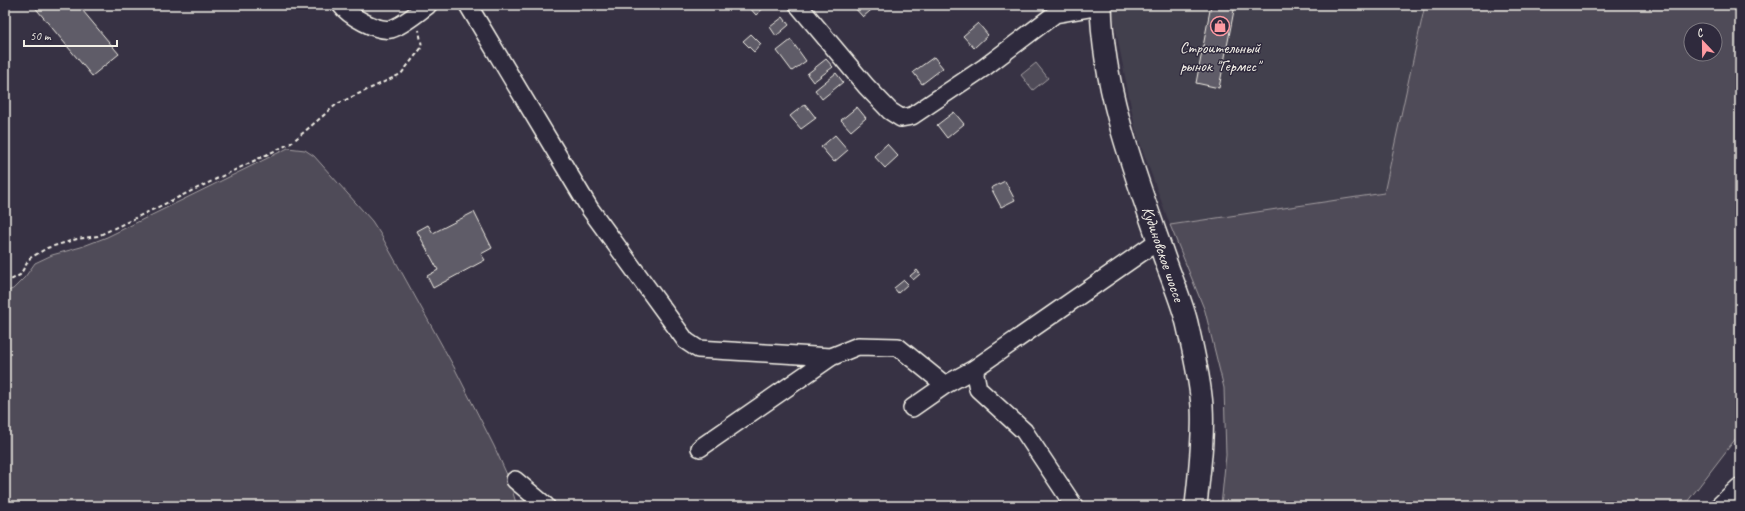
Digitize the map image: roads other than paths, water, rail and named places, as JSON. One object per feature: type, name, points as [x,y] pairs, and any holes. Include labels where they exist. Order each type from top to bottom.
[{"type":"main road","name":"Кудиновское шоссе","points":[[1101,6],[1108,29],[1121,130],[1186,321],[1198,372],[1202,406],[1203,436],[1196,506]]},
{"type":"main road","points":[[1722,506],[1740,489]]},
{"type":"street","points":[[341,5],[344,10],[367,24],[390,29],[410,18],[428,5]]},
{"type":"street","points":[[468,5],[590,209],[686,341],[698,350],[831,357]]},
{"type":"street","points":[[798,5],[866,86],[890,111],[901,118],[912,116],[985,67],[1053,10],[1101,6]]},
{"type":"street","points":[[912,408],[945,385],[974,369],[1158,241]]},
{"type":"street","points":[[700,448],[831,357],[858,346],[898,346],[945,385]]},
{"type":"street","points":[[974,369],[978,389],[1024,431],[1074,506]]},
{"type":"street","points":[[515,480],[546,506]]},
{"type":"place","name":"Строительный рынок \"Гермес\"","points":[[1220,26]]}]
